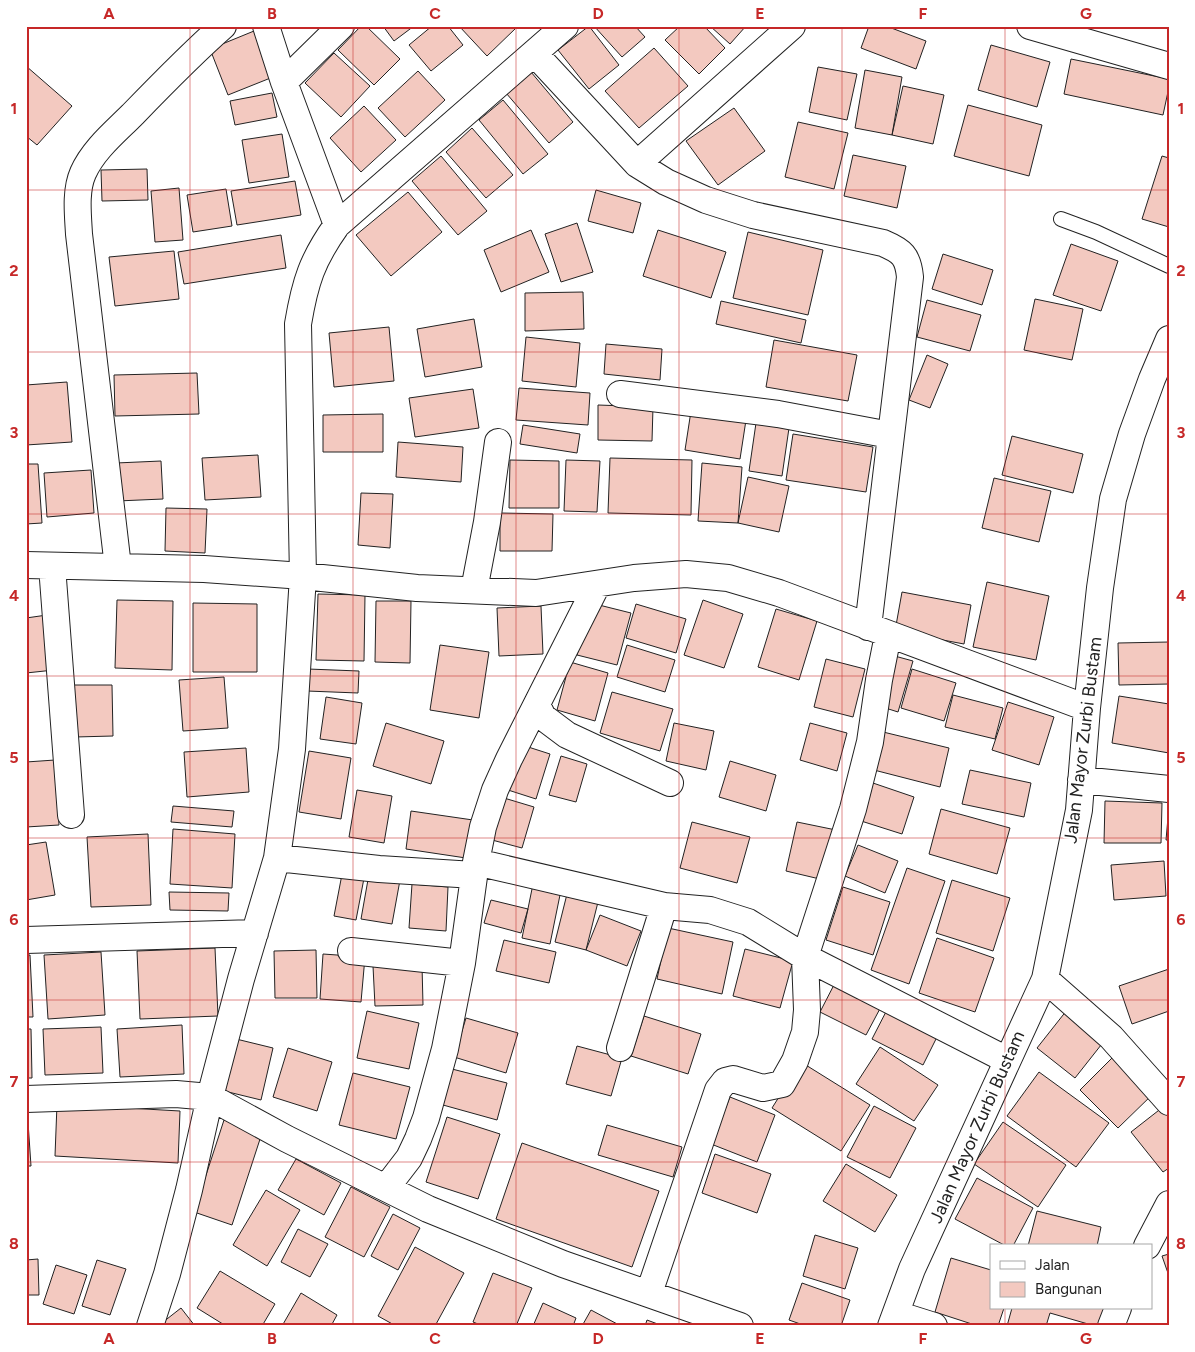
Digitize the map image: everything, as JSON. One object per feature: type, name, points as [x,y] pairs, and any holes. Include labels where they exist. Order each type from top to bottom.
[{"type":"street","points":[[118,567],[79,234],[79,187],[82,174],[97,150],[197,49],[223,26]]},
{"type":"street","points":[[266,26],[284,82],[337,225]]},
{"type":"street","points":[[284,82],[341,26]]},
{"type":"street","points":[[150,1326],[177,1239],[210,1097],[277,858],[292,749],[303,576],[298,324],[304,288],[314,262],[337,225],[565,26]]},
{"type":"street","points":[[637,164],[792,26]]},
{"type":"street","points":[[1030,26],[1169,66]]},
{"type":"street","points":[[534,54],[637,164],[666,182],[706,200],[753,215],[883,243],[897,249],[905,256],[909,266],[910,277],[890,435],[878,631],[879,680],[870,742],[854,809],[805,957],[807,1010],[805,1032],[795,1061],[782,1084],[764,1088],[733,1079],[725,1081],[718,1090],[649,1292]]},
{"type":"street","name":"Jalan Mayor Zurbi Bustam","points":[[893,1320],[912,1269],[1045,979],[1078,810],[1100,588],[1113,499],[1132,434],[1169,339]]},
{"type":"street","points":[[620,394],[778,414],[890,435]]},
{"type":"street","points":[[474,590],[487,522],[498,442]]},
{"type":"street","points":[[26,565],[204,569],[303,576],[417,588],[536,593],[634,578],[686,574],[728,578],[778,593],[1087,708]]},
{"type":"street","points":[[52,566],[71,815]]},
{"type":"street","points":[[386,1188],[409,1158],[426,1118],[446,1050],[462,963],[475,869],[483,827],[495,790],[597,585]]},
{"type":"street","points":[[537,705],[542,717],[567,736],[670,783]]},
{"type":"street","points":[[1081,780],[1169,789]]},
{"type":"street","points":[[277,858],[379,868],[475,869],[664,906],[710,910],[748,922],[805,957],[1007,1060]]},
{"type":"street","points":[[620,1048],[664,906]]},
{"type":"street","points":[[26,940],[255,933]]},
{"type":"street","points":[[351,951],[462,963]]},
{"type":"street","points":[[1045,979],[1111,1037],[1169,1102]]},
{"type":"street","points":[[26,1099],[167,1094],[210,1097],[428,1209],[563,1264],[649,1292],[740,1326]]},
{"type":"street","points":[[1148,1244],[1169,1204]]},
{"type":"street","points":[[1111,1326],[1117,1310]]},
{"type":"street","points":[[893,1320],[934,1326]]},
{"type":"lane","points":[[1061,219],[1096,232],[1169,266]]},
{"type":"building","points":[[361,26],[366,26],[400,59],[374,85],[338,50]]},
{"type":"building","points":[[383,26],[414,26],[394,41]]},
{"type":"building","points":[[432,26],[448,26],[463,45],[431,71],[409,45]]},
{"type":"building","points":[[459,26],[515,26],[516,28],[487,56]]},
{"type":"building","points":[[589,26],[619,65],[589,89],[558,50]]},
{"type":"building","points":[[594,26],[635,26],[645,37],[622,57]]},
{"type":"building","points":[[680,26],[704,26],[725,48],[699,74],[665,40]]},
{"type":"building","points":[[710,26],[746,26],[730,44]]},
{"type":"building","points":[[869,26],[886,26],[926,41],[916,69],[861,48]]},
{"type":"building","points":[[254,31],[273,77],[228,95],[210,49]]},
{"type":"building","points":[[991,45],[1050,62],[1037,107],[978,90]]},
{"type":"building","points":[[654,48],[688,86],[639,128],[605,91]]},
{"type":"building","points":[[334,53],[370,86],[341,117],[305,83]]},
{"type":"building","points":[[1071,59],[1169,79],[1163,115],[1064,94]]},
{"type":"building","points":[[26,66],[72,106],[37,145],[26,136]]},
{"type":"building","points":[[818,67],[857,74],[847,120],[809,112]]},
{"type":"building","points":[[865,70],[902,77],[892,135],[855,128]]},
{"type":"building","points":[[418,71],[445,100],[405,137],[378,108]]},
{"type":"building","points":[[531,72],[573,122],[549,143],[506,93]]},
{"type":"building","points":[[903,86],[944,95],[933,144],[892,135]]},
{"type":"building","points":[[272,93],[277,117],[235,125],[230,101]]},
{"type":"building","points":[[503,100],[548,154],[523,174],[479,120]]},
{"type":"building","points":[[968,105],[1042,125],[1029,176],[954,156]]},
{"type":"building","points":[[364,106],[396,140],[361,172],[330,138]]},
{"type":"building","points":[[734,108],[765,151],[718,185],[686,141]]},
{"type":"building","points":[[798,122],[848,133],[834,189],[785,177]]},
{"type":"building","points":[[472,128],[513,175],[486,198],[446,152]]},
{"type":"building","points":[[282,134],[289,177],[249,183],[242,140]]},
{"type":"building","points":[[853,155],[906,166],[897,208],[844,196]]},
{"type":"building","points":[[441,156],[487,211],[458,235],[412,181]]},
{"type":"building","points":[[1162,156],[1169,158],[1169,227],[1142,219]]},
{"type":"building","points":[[147,169],[148,200],[102,201],[101,170]]},
{"type":"building","points":[[295,181],[301,215],[237,225],[231,191]]},
{"type":"building","points":[[179,188],[183,240],[155,242],[151,191]]},
{"type":"building","points":[[226,189],[232,226],[193,232],[187,195]]},
{"type":"building","points":[[596,190],[641,203],[633,233],[588,221]]},
{"type":"building","points":[[408,192],[442,232],[391,276],[356,235]]},
{"type":"building","points":[[577,223],[593,272],[561,282],[545,234]]},
{"type":"building","points":[[531,230],[549,272],[501,292],[484,250]]},
{"type":"building","points":[[658,230],[726,252],[711,298],[643,276]]},
{"type":"building","points":[[748,232],[823,250],[808,315],[733,298]]},
{"type":"building","points":[[281,235],[286,268],[184,284],[178,252]]},
{"type":"building","points":[[1071,244],[1118,261],[1101,311],[1053,295]]},
{"type":"building","points":[[174,251],[179,299],[115,306],[109,257]]},
{"type":"building","points":[[943,254],[993,270],[982,305],[932,289]]},
{"type":"building","points":[[583,292],[584,329],[525,331],[525,293]]},
{"type":"building","points":[[1035,299],[1083,309],[1072,360],[1024,350]]},
{"type":"building","points":[[927,300],[981,315],[970,351],[917,337]]},
{"type":"building","points":[[721,301],[806,320],[801,343],[716,324]]},
{"type":"building","points":[[474,319],[482,367],[425,377],[417,329]]},
{"type":"building","points":[[389,327],[394,381],[334,387],[329,333]]},
{"type":"building","points":[[526,337],[580,343],[576,387],[522,381]]},
{"type":"building","points":[[774,340],[857,355],[848,401],[766,387]]},
{"type":"building","points":[[606,344],[662,349],[660,380],[604,374]]},
{"type":"building","points":[[927,355],[948,364],[930,408],[909,400]]},
{"type":"building","points":[[197,373],[199,414],[115,416],[114,375]]},
{"type":"building","points":[[67,382],[72,442],[26,445],[26,385]]},
{"type":"building","points":[[519,388],[590,393],[588,425],[516,420]]},
{"type":"building","points":[[473,389],[479,428],[415,437],[409,398]]},
{"type":"building","points":[[598,405],[653,407],[652,441],[598,440]]},
{"type":"building","points":[[691,411],[746,420],[740,459],[685,450]]},
{"type":"building","points":[[383,414],[383,452],[323,452],[323,415]]},
{"type":"building","points":[[756,423],[789,428],[782,476],[749,471]]},
{"type":"building","points":[[523,425],[580,434],[577,453],[520,444]]},
{"type":"building","points":[[793,434],[873,447],[866,492],[786,480]]},
{"type":"building","points":[[1012,436],[1083,454],[1073,493],[1002,475]]},
{"type":"building","points":[[398,442],[463,447],[461,482],[396,477]]},
{"type":"building","points":[[258,455],[261,497],[205,500],[202,458]]},
{"type":"building","points":[[610,458],[692,460],[691,515],[608,513]]},
{"type":"building","points":[[510,460],[559,461],[559,508],[509,508]]},
{"type":"building","points":[[566,460],[600,461],[597,512],[564,511]]},
{"type":"building","points":[[161,461],[163,499],[117,501],[116,463]]},
{"type":"building","points":[[702,463],[742,467],[738,523],[698,521]]},
{"type":"building","points":[[26,464],[38,464],[42,523],[26,524]]},
{"type":"building","points":[[91,470],[94,513],[47,517],[44,473]]},
{"type":"building","points":[[748,477],[789,486],[779,532],[738,523]]},
{"type":"building","points":[[994,478],[1051,491],[1039,542],[982,528]]},
{"type":"building","points":[[361,493],[393,494],[390,548],[358,545]]},
{"type":"building","points":[[166,508],[207,509],[205,553],[165,551]]},
{"type":"building","points":[[500,513],[553,514],[552,551],[500,551]]},
{"type":"building","points":[[987,582],[1049,596],[1036,660],[973,647]]},
{"type":"building","points":[[902,592],[971,605],[964,644],[895,631]]},
{"type":"building","points":[[318,594],[365,595],[364,661],[316,660]]},
{"type":"building","points":[[117,600],[173,601],[172,670],[115,668]]},
{"type":"building","points":[[703,600],[743,614],[724,668],[684,655]]},
{"type":"building","points":[[376,601],[411,601],[410,663],[375,662]]},
{"type":"building","points":[[193,603],[257,604],[257,672],[193,672]]},
{"type":"building","points":[[591,603],[631,613],[617,665],[577,655]]},
{"type":"building","points":[[636,604],[686,619],[676,653],[626,638]]},
{"type":"building","points":[[541,606],[543,654],[499,656],[497,608]]},
{"type":"building","points":[[776,609],[817,621],[799,680],[758,667]]},
{"type":"building","points":[[47,615],[54,670],[26,673],[26,618]]},
{"type":"building","points":[[1169,642],[1169,684],[1119,685],[1118,643]]},
{"type":"building","points":[[440,645],[489,652],[479,718],[430,710]]},
{"type":"building","points":[[627,645],[675,660],[665,692],[617,677]]},
{"type":"building","points":[[891,655],[913,661],[898,712],[876,705]]},
{"type":"building","points":[[826,659],[865,669],[853,717],[814,707]]},
{"type":"building","points":[[570,662],[608,673],[595,721],[557,710]]},
{"type":"building","points":[[308,669],[359,671],[358,693],[307,691]]},
{"type":"building","points":[[912,669],[956,683],[944,721],[901,708]]},
{"type":"building","points":[[224,677],[228,728],[183,731],[179,680]]},
{"type":"building","points":[[74,685],[112,685],[113,736],[75,737]]},
{"type":"building","points":[[612,692],[673,709],[660,751],[600,733]]},
{"type":"building","points":[[953,695],[1003,708],[995,739],[945,727]]},
{"type":"building","points":[[1119,696],[1169,704],[1169,753],[1112,743]]},
{"type":"building","points":[[326,697],[362,703],[356,744],[320,739]]},
{"type":"building","points":[[1008,702],[1054,717],[1039,765],[992,750]]},
{"type":"building","points":[[386,723],[444,741],[431,784],[373,766]]},
{"type":"building","points":[[674,723],[714,731],[706,770],[666,761]]},
{"type":"building","points":[[810,723],[847,733],[837,771],[800,760]]},
{"type":"building","points":[[879,731],[949,748],[940,787],[870,769]]},
{"type":"building","points":[[522,745],[550,754],[536,799],[508,790]]},
{"type":"building","points":[[246,748],[249,792],[187,797],[184,752]]},
{"type":"building","points":[[309,751],[351,758],[341,819],[299,812]]},
{"type":"building","points":[[561,756],[587,764],[576,802],[549,795]]},
{"type":"building","points":[[55,760],[59,825],[26,827],[26,762]]},
{"type":"building","points":[[730,761],[776,775],[766,811],[719,797]]},
{"type":"building","points":[[970,770],[1031,783],[1024,817],[962,804]]},
{"type":"building","points":[[870,782],[914,797],[902,834],[858,820]]},
{"type":"building","points":[[357,790],[392,796],[384,843],[349,837]]},
{"type":"building","points":[[504,798],[534,807],[522,848],[492,840]]},
{"type":"building","points":[[1105,801],[1162,803],[1161,843],[1104,843]]},
{"type":"building","points":[[173,806],[234,811],[232,827],[171,822]]},
{"type":"building","points":[[1169,806],[1169,840],[1166,840]]},
{"type":"building","points":[[941,809],[1010,828],[997,874],[929,854]]},
{"type":"building","points":[[411,811],[473,820],[466,858],[406,849]]},
{"type":"building","points":[[692,822],[750,837],[737,883],[680,868]]},
{"type":"building","points":[[797,822],[836,830],[824,880],[786,871]]},
{"type":"building","points":[[173,829],[235,834],[232,888],[170,884]]},
{"type":"building","points":[[148,834],[151,905],[91,907],[87,837]]},
{"type":"building","points":[[46,842],[55,895],[26,900],[26,845]]},
{"type":"building","points":[[858,845],[898,861],[885,893],[845,876]]},
{"type":"building","points":[[1164,861],[1166,896],[1114,900],[1111,865]]},
{"type":"building","points":[[907,868],[945,881],[909,984],[871,970]]},
{"type":"building","points":[[343,869],[365,873],[356,920],[334,916]]},
{"type":"building","points":[[369,874],[400,880],[392,924],[361,919]]},
{"type":"building","points":[[952,880],[1010,898],[993,951],[936,933]]},
{"type":"building","points":[[412,884],[448,887],[446,931],[409,928]]},
{"type":"building","points":[[533,884],[561,890],[550,944],[522,938]]},
{"type":"building","points":[[843,887],[890,902],[873,955],[826,940]]},
{"type":"building","points":[[568,890],[599,898],[586,950],[555,942]]},
{"type":"building","points":[[169,892],[229,893],[228,911],[170,910]]},
{"type":"building","points":[[491,900],[528,909],[521,933],[484,923]]},
{"type":"building","points":[[600,915],[641,931],[627,966],[586,950]]},
{"type":"building","points":[[668,928],[733,942],[722,994],[657,979]]},
{"type":"building","points":[[937,938],[994,958],[975,1012],[919,993]]},
{"type":"building","points":[[504,940],[556,952],[549,983],[496,971]]},
{"type":"building","points":[[215,948],[218,1016],[140,1019],[137,951]]},
{"type":"building","points":[[745,949],[793,961],[780,1008],[733,996]]},
{"type":"building","points":[[316,950],[317,998],[275,998],[274,951]]},
{"type":"building","points":[[101,952],[105,1015],[48,1019],[44,955]]},
{"type":"building","points":[[323,954],[365,957],[361,1002],[320,999]]},
{"type":"building","points":[[26,955],[30,955],[33,1017],[26,1017]]},
{"type":"building","points":[[422,965],[423,1005],[375,1006],[373,966]]},
{"type":"building","points":[[1169,969],[1169,1011],[1132,1024],[1119,986]]},
{"type":"building","points":[[837,979],[883,1003],[866,1035],[820,1012]]},
{"type":"building","points":[[890,1004],[940,1031],[923,1065],[872,1039]]},
{"type":"building","points":[[1067,1010],[1105,1040],[1075,1078],[1037,1048]]},
{"type":"building","points":[[367,1011],[419,1023],[409,1069],[357,1058]]},
{"type":"building","points":[[644,1016],[701,1034],[688,1074],[631,1056]]},
{"type":"building","points":[[466,1018],[518,1033],[506,1073],[454,1057]]},
{"type":"building","points":[[182,1025],[184,1074],[120,1077],[117,1029]]},
{"type":"building","points":[[101,1027],[103,1073],[45,1075],[43,1029]]},
{"type":"building","points":[[26,1029],[31,1029],[32,1078],[26,1078]]},
{"type":"building","points":[[232,1038],[273,1048],[261,1100],[220,1090]]},
{"type":"building","points":[[577,1046],[622,1058],[611,1096],[566,1084]]},
{"type":"building","points":[[880,1047],[938,1085],[914,1121],[856,1084]]},
{"type":"building","points":[[288,1048],[332,1062],[317,1111],[273,1097]]},
{"type":"building","points":[[1116,1054],[1155,1092],[1118,1128],[1080,1090]]},
{"type":"building","points":[[801,1062],[870,1105],[841,1151],[772,1108]]},
{"type":"building","points":[[452,1069],[507,1083],[497,1120],[443,1105]]},
{"type":"building","points":[[1039,1072],[1109,1123],[1076,1167],[1007,1116]]},
{"type":"building","points":[[353,1073],[410,1087],[396,1139],[339,1125]]},
{"type":"building","points":[[730,1097],[775,1115],[757,1162],[711,1144]]},
{"type":"building","points":[[57,1104],[180,1111],[178,1163],[55,1156]]},
{"type":"building","points":[[874,1106],[916,1128],[890,1178],[847,1157]]},
{"type":"building","points":[[1163,1107],[1169,1114],[1169,1168],[1163,1172],[1131,1132]]},
{"type":"building","points":[[447,1117],[500,1134],[478,1199],[426,1182]]},
{"type":"building","points":[[224,1120],[262,1133],[232,1225],[194,1212]]},
{"type":"building","points":[[26,1122],[28,1122],[31,1166],[26,1166]]},
{"type":"building","points":[[1003,1122],[1066,1165],[1038,1207],[974,1164]]},
{"type":"building","points":[[607,1125],[682,1147],[673,1177],[598,1155]]},
{"type":"building","points":[[522,1143],[659,1191],[632,1267],[496,1219]]},
{"type":"building","points":[[715,1154],[771,1174],[757,1213],[702,1193]]},
{"type":"building","points":[[296,1159],[341,1183],[324,1215],[278,1190]]},
{"type":"building","points":[[846,1164],[897,1195],[875,1232],[823,1201]]},
{"type":"building","points":[[977,1178],[1033,1208],[1014,1244],[1002,1244],[955,1219]]},
{"type":"building","points":[[351,1187],[390,1207],[364,1257],[325,1237]]},
{"type":"building","points":[[266,1190],[300,1210],[267,1266],[233,1245]]},
{"type":"building","points":[[1037,1211],[1101,1227],[1097,1244],[1029,1244]]},
{"type":"building","points":[[393,1214],[420,1228],[398,1270],[371,1256]]},
{"type":"building","points":[[298,1229],[328,1244],[310,1277],[281,1262]]},
{"type":"building","points":[[815,1235],[858,1248],[845,1289],[803,1276]]},
{"type":"building","points":[[415,1247],[464,1273],[435,1326],[396,1326],[378,1316]]},
{"type":"building","points":[[1169,1254],[1169,1276],[1162,1256]]},
{"type":"building","points":[[951,1258],[990,1270],[990,1310],[1003,1310],[998,1326],[978,1326],[935,1312]]},
{"type":"building","points":[[38,1259],[39,1295],[26,1295],[26,1260]]},
{"type":"building","points":[[97,1260],[126,1269],[110,1315],[82,1306]]},
{"type":"building","points":[[56,1265],[87,1275],[74,1314],[43,1304]]},
{"type":"building","points":[[220,1271],[275,1304],[262,1326],[226,1326],[197,1308]]},
{"type":"building","points":[[493,1273],[532,1288],[516,1326],[483,1326],[473,1322]]},
{"type":"building","points":[[802,1283],[850,1300],[841,1326],[806,1326],[789,1320]]},
{"type":"building","points":[[301,1293],[337,1315],[331,1326],[282,1326]]},
{"type":"building","points":[[543,1303],[576,1318],[573,1326],[533,1326]]},
{"type":"building","points":[[181,1308],[195,1326],[158,1326]]},
{"type":"building","points":[[591,1310],[621,1326],[582,1326]]},
{"type":"building","points":[[1011,1310],[1105,1310],[1101,1326],[1050,1313],[1046,1326],[1007,1326]]},
{"type":"building","points":[[647,1320],[663,1326],[645,1326]]}]
